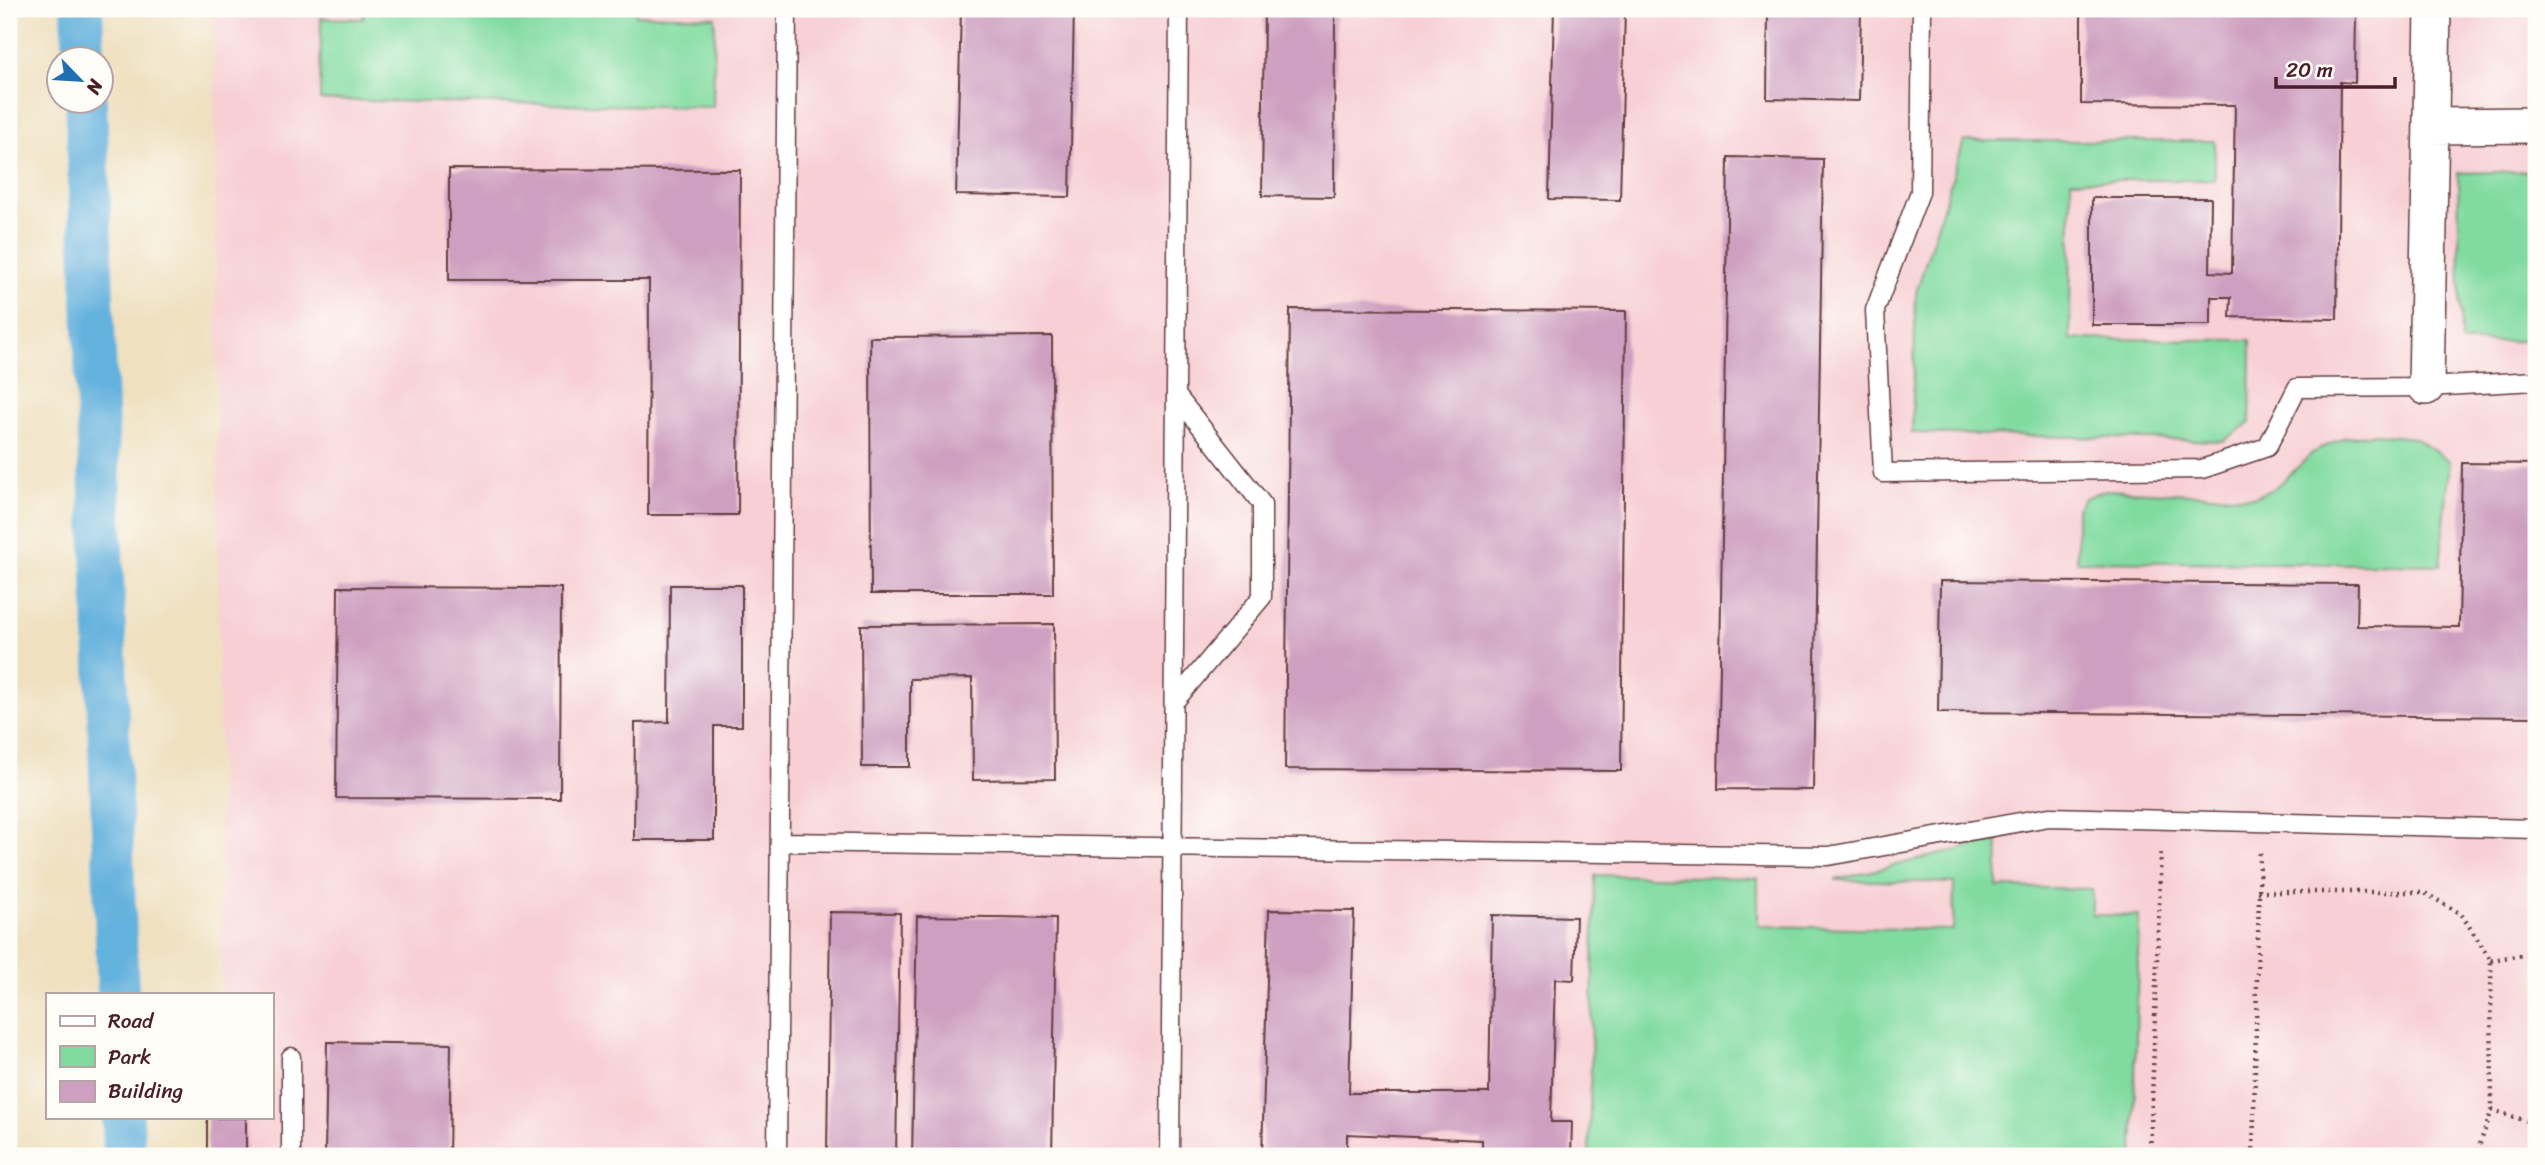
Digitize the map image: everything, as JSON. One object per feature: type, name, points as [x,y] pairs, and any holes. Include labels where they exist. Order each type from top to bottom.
[{"type":"street","points":[[2427,387],[2433,9]]},
{"type":"street","points":[[2431,126],[2536,125]]},
{"type":"lane","points":[[777,1156],[787,9]]},
{"type":"lane","points":[[1170,1156],[1179,9]]},
{"type":"lane","points":[[1922,9],[1920,192],[1875,310],[1883,473],[2202,469],[2267,447],[2297,387],[2427,387],[2536,382]]},
{"type":"lane","points":[[1174,702],[1262,597],[1262,504],[1176,395]]},
{"type":"lane","points":[[780,842],[1828,856],[2049,817],[2536,829]]},
{"type":"lane","points":[[291,1057],[291,1156]]},
{"type":"path","points":[[2150,1156],[2161,845]]},
{"type":"path","points":[[2253,1156],[2260,848]]},
{"type":"path","points":[[2258,892],[2423,892],[2461,914],[2491,960],[2492,1110],[2477,1152],[2470,1156]]},
{"type":"path","points":[[2491,960],[2536,953]]},
{"type":"path","points":[[2492,1110],[2536,1124]]},
{"type":"path","points":[[2532,1156],[2536,1148]]},
{"type":"shaded area","points":[[214,9],[2536,9],[2536,1156],[222,1156],[222,1120],[273,1120],[273,993],[221,993]]},
{"type":"green space","points":[[364,9],[636,9],[636,15],[715,17],[713,107],[320,100],[321,18],[363,19]]},
{"type":"green space","points":[[1964,141],[2215,141],[2215,180],[2071,180],[2070,339],[2251,340],[2250,423],[2223,441],[1912,433],[1916,293]]},
{"type":"green space","points":[[2536,171],[2536,341],[2461,342],[2458,173]]},
{"type":"green space","points":[[2374,434],[2414,438],[2450,461],[2440,565],[2077,561],[2077,509],[2084,498],[2105,490],[2254,497],[2273,489],[2312,453],[2343,438]]},
{"type":"green space","points":[[1998,840],[1997,887],[2092,889],[2092,915],[2139,916],[2133,1156],[1589,1156],[1595,875],[1758,878],[1758,926],[1953,930],[1954,883],[1835,880]]},
{"type":"building","points":[[961,9],[1074,9],[1070,197],[956,195]]},
{"type":"building","points":[[1264,9],[1335,9],[1334,197],[1262,196]]},
{"type":"building","points":[[1554,9],[1625,9],[1620,200],[1549,199]]},
{"type":"building","points":[[1768,9],[1861,9],[1859,101],[1767,99]]},
{"type":"building","points":[[2081,9],[2356,9],[2355,83],[2340,82],[2337,319],[2230,317],[2231,297],[2211,297],[2211,325],[2092,325],[2092,198],[2211,198],[2210,272],[2232,273],[2235,105],[2081,104]]},
{"type":"building","points":[[1728,157],[1823,159],[1813,790],[1718,789]]},
{"type":"building","points":[[449,169],[740,170],[738,515],[648,515],[649,280],[449,280]]},
{"type":"building","points":[[1290,309],[1626,311],[1621,771],[1285,769]]},
{"type":"building","points":[[1052,336],[1053,594],[871,594],[870,337]]},
{"type":"building","points":[[2462,463],[2536,464],[2536,717],[1938,712],[1940,581],[2358,584],[2357,626],[2459,627]]},
{"type":"building","points":[[670,585],[742,585],[742,726],[714,726],[714,840],[634,840],[635,723],[669,722]]},
{"type":"building","points":[[338,587],[561,588],[560,799],[336,798]]},
{"type":"building","points":[[1054,624],[1055,779],[973,780],[972,678],[910,679],[910,767],[862,767],[861,625]]},
{"type":"building","points":[[1269,910],[1354,911],[1349,1093],[1489,1093],[1492,915],[1576,917],[1574,980],[1555,979],[1551,1122],[1572,1122],[1571,1156],[1482,1156],[1482,1140],[1347,1134],[1347,1156],[1262,1156]]},
{"type":"building","points":[[830,912],[900,913],[896,1156],[827,1156]]},
{"type":"building","points":[[917,916],[1056,918],[1052,1156],[912,1156]]},
{"type":"building","points":[[327,1042],[451,1044],[449,1156],[325,1156]]},
{"type":"building","points":[[207,1120],[246,1120],[246,1156],[207,1156]]},
{"type":"waterway","points":[[82,9],[83,46]]},
{"type":"waterway","points":[[87,116],[118,993]]},
{"type":"waterway","points":[[123,1120],[124,1156]]}]
